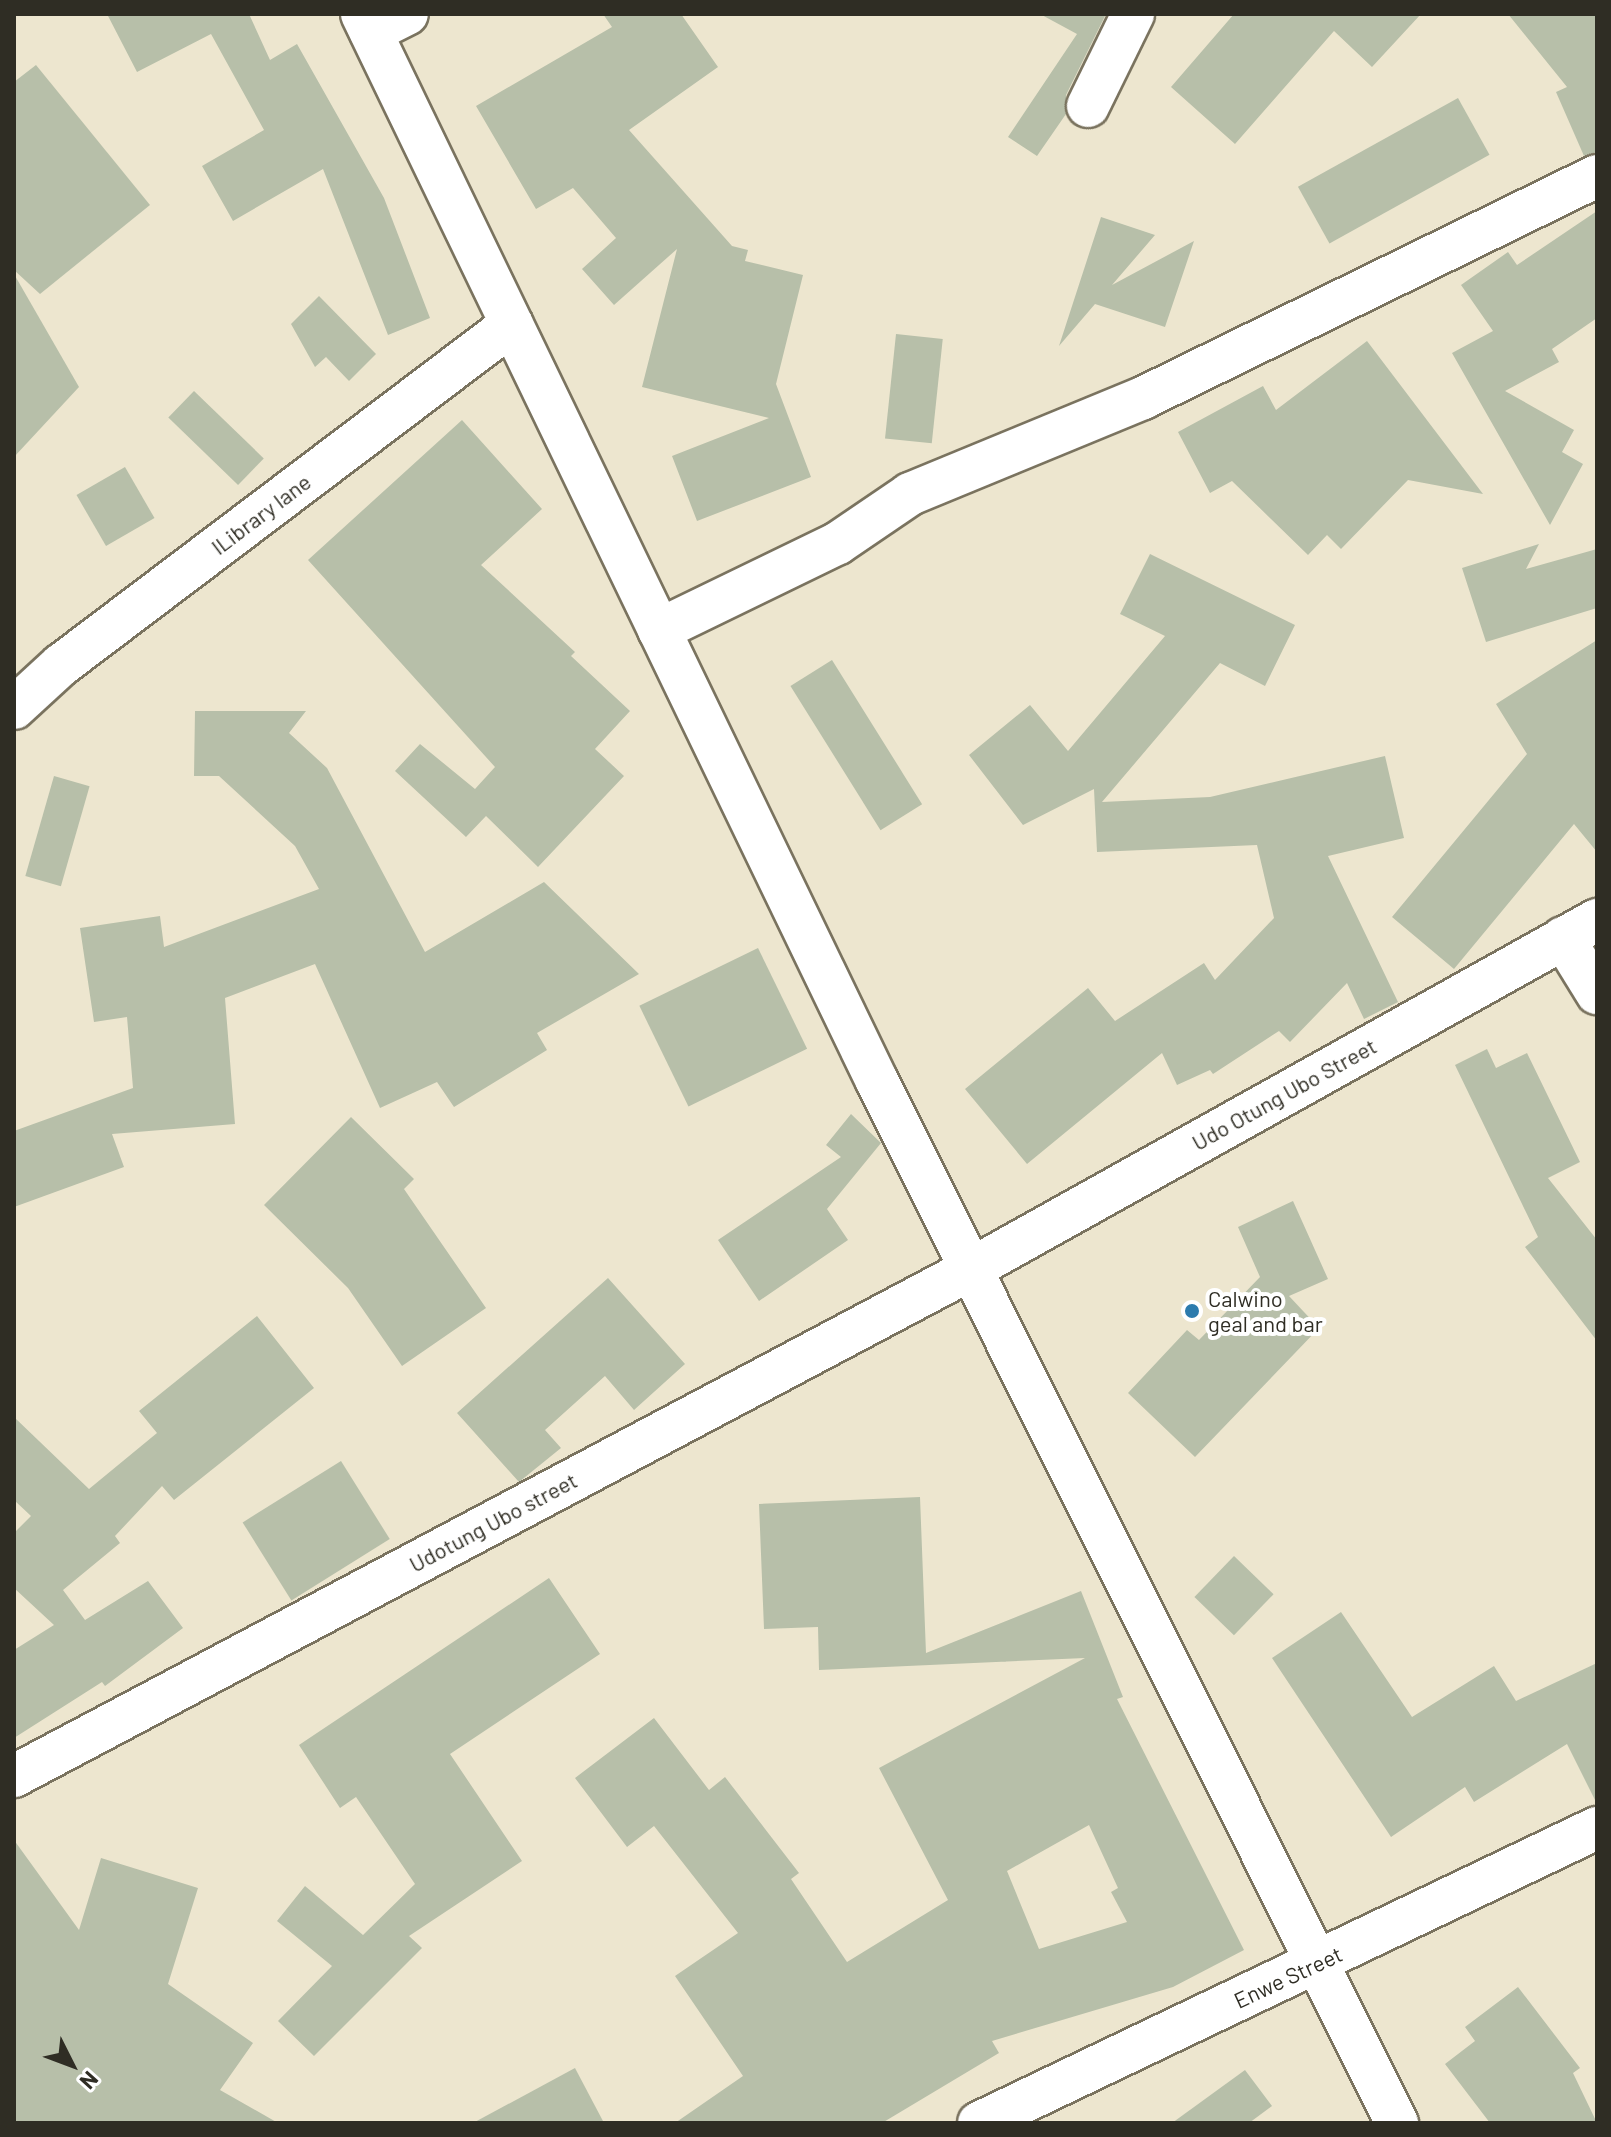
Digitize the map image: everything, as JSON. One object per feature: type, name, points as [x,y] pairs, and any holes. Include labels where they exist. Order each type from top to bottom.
[{"type":"street","points":[[1088,106],[1133,14]]},
{"type":"street","points":[[380,20],[512,324],[659,630],[971,1269],[1397,2123]]},
{"type":"street","points":[[659,630],[838,543],[910,494],[1143,398],[1597,176]]},
{"type":"street","name":"lLibrary lane","points":[[14,708],[61,665],[512,324]]},
{"type":"street","points":[[1580,929],[1597,993]]},
{"type":"street","name":"Udo Otung Ubo Street","points":[[971,1269],[1580,929]]},
{"type":"street","name":"Udotung Ubo street","points":[[14,1776],[971,1269]]},
{"type":"street","name":"Enwe Street","points":[[979,2123],[1597,1828]]},
{"type":"building","points":[[107,14],[249,14],[270,60],[297,44],[384,198],[430,318],[388,335],[323,169],[233,221],[202,166],[264,130],[211,34],[137,72]]},
{"type":"building","points":[[603,14],[681,14],[718,67],[629,130],[732,246],[748,250],[745,261],[803,275],[776,384],[811,477],[697,521],[672,456],[769,418],[642,387],[677,249],[614,305],[582,269],[616,238],[573,188],[536,209],[476,106],[612,27]]},
{"type":"building","points":[[1040,14],[1106,14],[1066,95],[1066,114],[1037,156],[1008,137],[1077,34]]},
{"type":"building","points":[[1234,14],[1421,14],[1372,67],[1334,31],[1235,144],[1171,87]]},
{"type":"building","points":[[1508,14],[1597,14],[1597,152],[1584,156],[1556,92],[1567,87]]},
{"type":"building","points":[[36,65],[150,205],[40,294],[14,270],[14,82]]},
{"type":"building","points":[[1458,98],[1490,155],[1329,244],[1298,187]]},
{"type":"building","points":[[1597,211],[1597,318],[1552,349],[1559,362],[1505,391],[1574,430],[1562,452],[1583,464],[1550,525],[1452,353],[1493,331],[1461,285],[1508,252],[1517,265]]},
{"type":"building","points":[[1101,217],[1155,235],[1112,285],[1194,241],[1165,327],[1095,304],[1059,346]]},
{"type":"building","points":[[14,274],[79,387],[14,457]]},
{"type":"building","points":[[319,296],[376,354],[349,381],[326,357],[315,367],[291,324]]},
{"type":"building","points":[[896,334],[943,339],[932,443],[885,438]]},
{"type":"building","points":[[1367,341],[1483,494],[1408,480],[1341,549],[1327,535],[1308,555],[1232,481],[1210,493],[1178,432],[1263,386],[1276,410]]},
{"type":"building","points":[[194,391],[264,458],[238,485],[168,418]]},
{"type":"building","points":[[462,420],[542,509],[481,565],[575,652],[571,656],[630,711],[595,749],[624,776],[538,867],[486,816],[466,837],[395,771],[420,744],[475,789],[495,767],[308,560]]},
{"type":"building","points":[[125,467],[154,518],[106,546],[77,495]]},
{"type":"building","points":[[1539,544],[1526,569],[1597,549],[1597,608],[1486,642],[1462,568]]},
{"type":"building","points":[[1150,554],[1295,625],[1265,686],[1220,663],[1102,802],[1210,797],[1385,756],[1404,838],[1328,856],[1398,1002],[1364,1019],[1347,983],[1290,1042],[1279,1031],[1213,1074],[1210,1070],[1177,1085],[1162,1053],[1027,1164],[965,1089],[1088,988],[1115,1021],[1204,963],[1215,980],[1274,918],[1257,845],[1097,852],[1094,789],[1023,825],[969,755],[1030,705],[1068,751],[1165,636],[1120,614]]},
{"type":"building","points":[[1597,640],[1597,852],[1574,824],[1454,969],[1392,917],[1527,754],[1496,704]]},
{"type":"building","points":[[832,660],[922,804],[881,830],[790,686]]},
{"type":"building","points":[[195,711],[306,711],[289,733],[327,768],[425,952],[544,882],[639,974],[537,1033],[547,1050],[454,1107],[437,1082],[380,1108],[315,964],[225,998],[235,1124],[112,1134],[124,1167],[14,1207],[14,1131],[133,1088],[127,1017],[94,1022],[80,928],[160,916],[164,947],[319,889],[295,846],[219,776],[194,776]]},
{"type":"building","points":[[54,776],[90,786],[61,886],[25,876]]},
{"type":"building","points":[[758,948],[807,1049],[688,1107],[639,1006]]},
{"type":"building","points":[[1487,1049],[1496,1068],[1527,1053],[1580,1162],[1548,1178],[1597,1240],[1597,1341],[1525,1247],[1538,1237],[1455,1065]]},
{"type":"building","points":[[851,1114],[881,1143],[827,1209],[848,1240],[759,1301],[718,1240],[841,1157],[826,1145]]},
{"type":"building","points":[[351,1117],[414,1179],[404,1189],[486,1308],[402,1366],[348,1288],[264,1205]]},
{"type":"building","points":[[1293,1201],[1328,1279],[1289,1296],[1319,1328],[1195,1457],[1128,1393],[1187,1330],[1199,1340],[1260,1277],[1238,1227]]},
{"type":"building","points":[[608,1278],[685,1364],[634,1410],[605,1376],[545,1430],[561,1448],[519,1482],[457,1413]]},
{"type":"building","points":[[257,1316],[314,1388],[174,1500],[162,1486],[115,1536],[120,1543],[63,1590],[85,1620],[148,1581],[183,1628],[105,1686],[102,1682],[14,1738],[14,1650],[54,1625],[14,1588],[14,1533],[31,1516],[14,1500],[14,1417],[89,1489],[157,1433],[139,1411]]},
{"type":"building","points":[[341,1461],[390,1539],[291,1600],[243,1522]]},
{"type":"building","points":[[920,1497],[926,1653],[1081,1591],[1123,1697],[1117,1699],[1244,1950],[1173,1987],[992,2041],[999,2053],[882,2123],[675,2123],[743,2076],[675,1976],[738,1933],[654,1826],[627,1847],[575,1778],[654,1718],[709,1790],[725,1777],[799,1873],[791,1879],[847,1962],[948,1900],[879,1768],[1085,1658],[819,1670],[818,1627],[764,1629],[759,1504]],"holes":[[[1089,1825],[1118,1888],[1111,1892],[1127,1922],[1039,1949],[1007,1871]]]},
{"type":"building","points":[[1234,1556],[1274,1594],[1234,1635],[1194,1597]]},
{"type":"building","points":[[549,1578],[600,1654],[450,1754],[522,1861],[409,1936],[422,1948],[314,2056],[278,2021],[332,1966],[277,1921],[305,1886],[363,1935],[415,1884],[356,1797],[340,1808],[299,1745]]},
{"type":"building","points":[[1341,1612],[1412,1717],[1494,1666],[1516,1701],[1597,1663],[1597,1804],[1567,1744],[1474,1802],[1465,1787],[1391,1837],[1272,1658]]},
{"type":"building","points":[[14,1840],[79,1930],[101,1858],[198,1888],[168,1984],[253,2043],[220,2090],[278,2123],[14,2123]]},
{"type":"building","points":[[1518,1987],[1580,2068],[1573,2073],[1597,2123],[1490,2123],[1445,2064],[1475,2041],[1465,2027]]},
{"type":"building","points":[[575,2068],[604,2123],[473,2123]]},
{"type":"building","points":[[1245,2070],[1272,2106],[1249,2123],[1172,2123]]},
{"type":"place","name":"Calwino geal and bar","points":[[1192,1311]]}]
